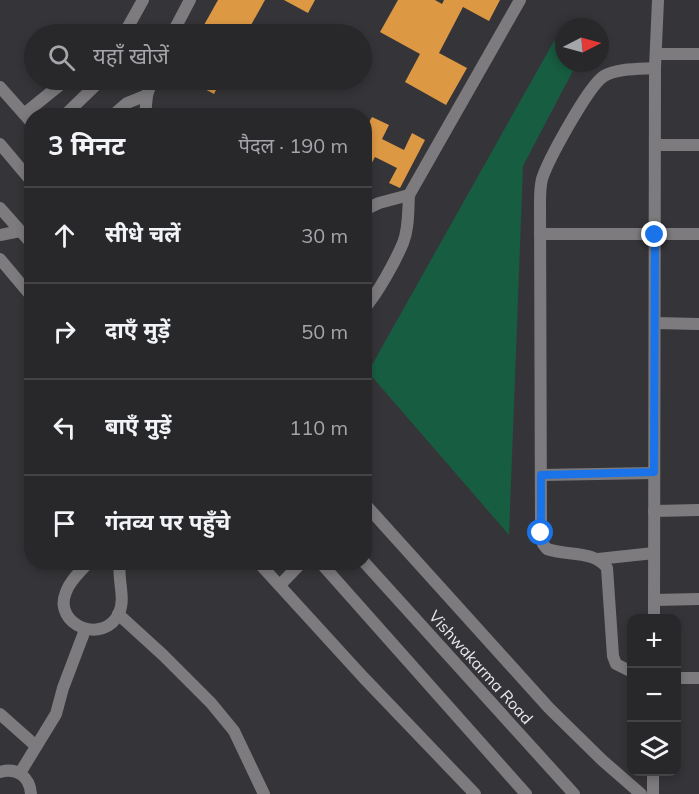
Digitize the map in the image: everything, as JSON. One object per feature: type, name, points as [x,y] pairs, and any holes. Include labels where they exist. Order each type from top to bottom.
[{"type":"street","points":[[130,24],[143,0]]},
{"type":"street","points":[[177,24],[190,0]]},
{"type":"street","points":[[372,299],[403,243],[407,226],[409,195],[520,0]]},
{"type":"street","points":[[654,614],[655,68],[658,0]]},
{"type":"street","points":[[656,54],[699,54]]},
{"type":"street","points":[[654,553],[598,559],[554,552],[543,544],[541,533],[540,234],[541,182],[548,164],[592,87],[604,76],[614,72],[655,68]]},
{"type":"street","points":[[0,87],[24,114]]},
{"type":"street","points":[[38,108],[56,90]]},
{"type":"street","points":[[72,108],[90,90]]},
{"type":"street","points":[[146,108],[149,90]]},
{"type":"street","points":[[121,108],[127,103],[147,95]]},
{"type":"street","points":[[0,144],[24,172]]},
{"type":"street","points":[[655,145],[699,145]]},
{"type":"street","points":[[372,206],[409,195]]},
{"type":"street","points":[[0,207],[24,235]]},
{"type":"street","points":[[0,235],[20,231]]},
{"type":"street","points":[[540,234],[699,234]]},
{"type":"street","points":[[0,260],[24,288]]},
{"type":"street","points":[[654,323],[699,324]]},
{"type":"street","points":[[541,475],[654,472]]},
{"type":"street","points":[[654,511],[699,510]]},
{"type":"street","points":[[372,512],[549,708],[641,794]]},
{"type":"street","points":[[598,559],[607,568],[609,577],[613,656],[616,664],[627,670]]},
{"type":"street","points":[[82,570],[65,592],[63,604],[67,616],[76,627],[85,630],[98,630],[110,623],[118,614],[122,600],[119,570]]},
{"type":"street","points":[[266,570],[363,677],[475,794]]},
{"type":"street","points":[[280,585],[294,570]]},
{"type":"street","points":[[327,570],[526,794]]},
{"type":"street","name":"Vishwakarma Road","points":[[371,570],[573,794]]},
{"type":"street","points":[[654,600],[699,599]]},
{"type":"street","points":[[118,614],[211,703],[234,731],[264,794]]},
{"type":"street","points":[[20,773],[59,707],[61,695],[85,630]]},
{"type":"street","points":[[681,678],[699,678]]},
{"type":"street","points":[[0,714],[36,746]]},
{"type":"street","points":[[0,772],[11,770],[20,773],[29,783],[31,794]]},
{"type":"street","points":[[653,776],[653,794]]},
{"type":"green space","points":[[555,41],[555,72],[572,72],[523,166],[509,535],[372,377],[372,365]]},
{"type":"building","points":[[218,0],[265,0],[252,24],[205,24]]},
{"type":"building","points":[[284,0],[315,0],[308,13]]},
{"type":"building","points":[[398,0],[435,0],[442,4],[444,0],[500,0],[489,21],[463,7],[439,53],[467,68],[446,105],[405,82],[420,54],[380,32]]},
{"type":"building","points":[[372,117],[389,125],[382,139],[404,150],[412,133],[425,140],[400,188],[389,183],[397,168],[375,157],[372,162]]},
{"type":"route","points":[[541,533],[541,475],[654,472],[655,235]]}]
